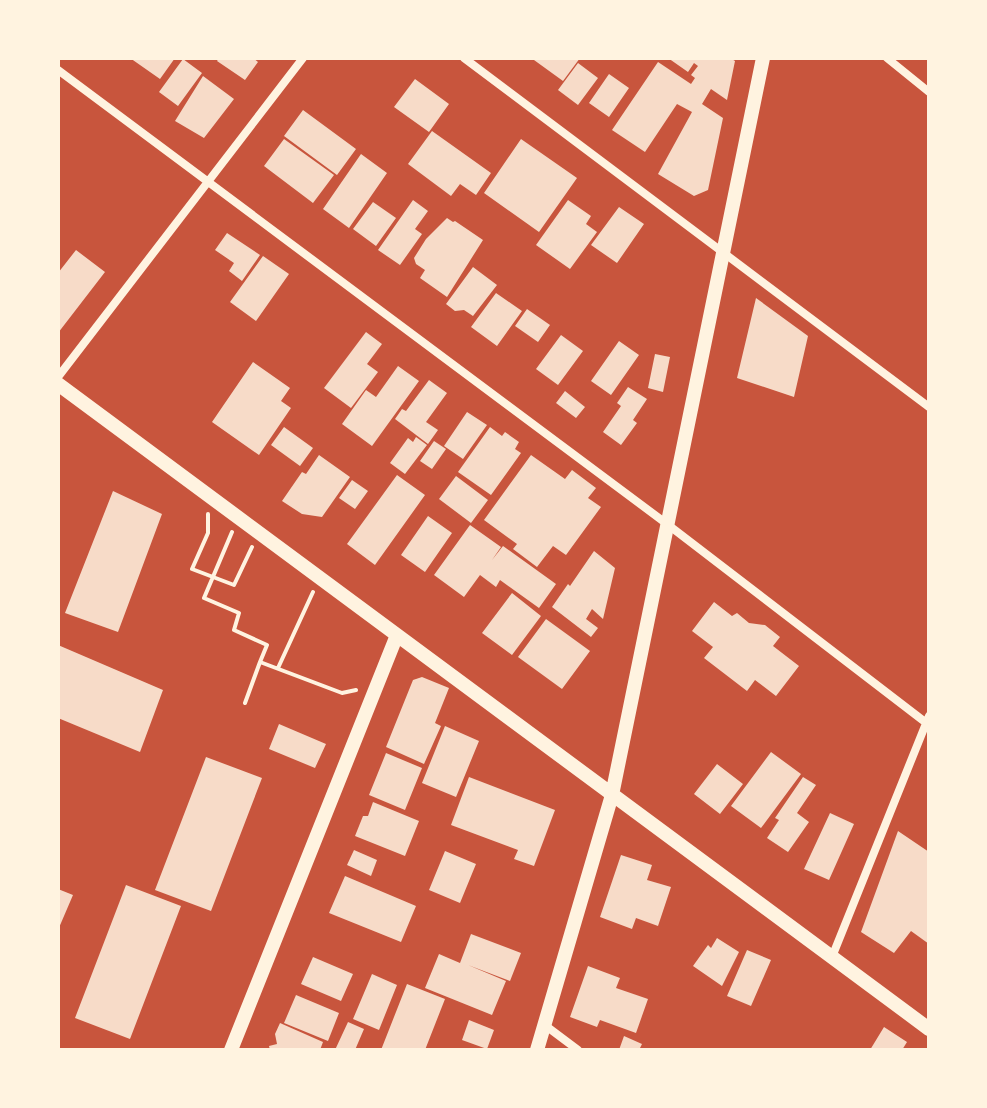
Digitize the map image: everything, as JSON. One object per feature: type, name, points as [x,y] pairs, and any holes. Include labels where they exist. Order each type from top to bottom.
[{"type":"street","points":[[58,377],[303,58]]},
{"type":"street","points":[[464,58],[929,407]]},
{"type":"street","points":[[537,1050],[612,795],[763,58]]},
{"type":"street","points":[[887,58],[929,92]]},
{"type":"street","points":[[58,70],[928,721],[832,957]]},
{"type":"street","points":[[58,384],[929,1029]]},
{"type":"street","points":[[231,1050],[397,635]]},
{"type":"street","points":[[546,1026],[578,1050]]},
{"type":"path","points":[[237,518],[204,598],[239,613],[234,630],[267,645],[245,703]]},
{"type":"path","points":[[208,533],[192,569],[234,585],[258,533]]},
{"type":"path","points":[[278,668],[313,591]]},
{"type":"path","points":[[260,662],[342,693],[377,686]]},
{"type":"path","points":[[305,686],[308,680]]},
{"type":"building","points":[[130,58],[175,58],[160,79]]},
{"type":"building","points":[[219,58],[253,58],[258,62],[245,80],[217,61]]},
{"type":"building","points":[[580,58],[563,81],[534,60]]},
{"type":"building","points":[[668,58],[730,58],[735,61],[727,100],[711,89],[702,104],[723,118],[708,190],[694,196],[658,174],[692,112],[677,104],[645,152],[612,130],[658,62],[691,84],[695,78],[691,75],[698,66],[694,63],[688,72]]},
{"type":"building","points":[[183,59],[202,73],[178,106],[159,92]]},
{"type":"building","points":[[578,63],[598,78],[578,105],[558,90]]},
{"type":"building","points":[[609,74],[629,88],[609,117],[589,103]]},
{"type":"building","points":[[203,76],[234,99],[204,138],[175,121]]},
{"type":"building","points":[[415,79],[449,104],[429,132],[394,107]]},
{"type":"building","points":[[303,110],[356,149],[337,175],[284,136]]},
{"type":"building","points":[[432,131],[491,173],[476,195],[460,184],[451,196],[408,164]]},
{"type":"building","points":[[284,139],[334,175],[313,203],[264,166]]},
{"type":"building","points":[[521,139],[577,178],[539,232],[484,193]]},
{"type":"building","points":[[361,154],[387,173],[349,228],[323,209]]},
{"type":"building","points":[[413,200],[428,211],[415,229],[422,234],[400,265],[378,250]]},
{"type":"building","points":[[568,200],[591,216],[586,224],[597,232],[570,269],[536,245]]},
{"type":"building","points":[[373,202],[396,218],[376,246],[353,229]]},
{"type":"building","points":[[619,207],[644,224],[617,263],[591,245]]},
{"type":"building","points":[[447,218],[483,240],[447,297],[420,278],[425,270],[416,264],[414,258],[426,239]]},
{"type":"building","points":[[227,233],[260,255],[242,281],[229,271],[234,263],[215,250]]},
{"type":"building","points":[[76,250],[105,272],[58,333],[58,273]]},
{"type":"building","points":[[263,256],[289,274],[256,321],[230,302]]},
{"type":"building","points":[[473,267],[497,285],[473,316],[464,310],[455,311],[446,304]]},
{"type":"building","points":[[496,293],[522,311],[497,346],[471,327]]},
{"type":"building","points":[[756,298],[808,336],[794,397],[737,378]]},
{"type":"building","points":[[527,309],[550,325],[538,342],[515,326]]},
{"type":"building","points":[[366,332],[382,344],[367,364],[378,372],[351,408],[324,388]]},
{"type":"building","points":[[561,335],[583,351],[558,385],[536,369]]},
{"type":"building","points":[[619,341],[639,355],[611,395],[591,381]]},
{"type":"building","points":[[655,354],[670,357],[663,392],[648,388]]},
{"type":"building","points":[[253,362],[290,388],[281,401],[291,408],[259,455],[212,422]]},
{"type":"building","points":[[398,366],[419,381],[372,446],[342,424],[366,390],[376,397]]},
{"type":"building","points":[[429,380],[447,393],[426,422],[438,430],[428,444],[395,419],[402,409],[406,411]]},
{"type":"building","points":[[628,387],[647,399],[633,420],[637,423],[621,445],[603,432],[621,406],[617,403]]},
{"type":"building","points":[[565,391],[585,407],[576,418],[556,403]]},
{"type":"building","points":[[467,412],[487,425],[463,459],[444,446]]},
{"type":"building","points":[[284,427],[313,448],[300,466],[271,445]]},
{"type":"building","points":[[490,427],[502,436],[505,432],[519,442],[515,449],[521,453],[491,495],[458,472]]},
{"type":"building","points":[[416,437],[427,445],[405,474],[390,463],[408,438],[413,442]]},
{"type":"building","points":[[434,441],[446,449],[432,469],[420,461]]},
{"type":"building","points":[[319,455],[350,477],[322,517],[302,514],[282,501],[302,472],[306,474]]},
{"type":"building","points":[[531,455],[565,479],[572,470],[596,488],[588,498],[601,507],[566,555],[553,546],[537,567],[513,549],[517,544],[484,520]]},
{"type":"building","points":[[397,475],[425,495],[375,565],[347,544]]},
{"type":"building","points":[[456,476],[488,500],[471,523],[439,499]]},
{"type":"building","points":[[352,480],[368,491],[355,509],[339,498]]},
{"type":"building","points":[[113,491],[162,514],[118,632],[65,613]]},
{"type":"building","points":[[428,516],[452,533],[425,572],[401,555]]},
{"type":"building","points":[[470,525],[501,547],[492,560],[503,546],[556,584],[539,608],[500,580],[496,587],[480,575],[464,597],[434,575]]},
{"type":"building","points":[[594,551],[615,568],[603,619],[592,609],[586,619],[598,628],[591,637],[552,607]]},
{"type":"building","points":[[512,593],[541,616],[512,655],[482,633]]},
{"type":"building","points":[[714,602],[732,616],[737,613],[749,623],[765,625],[780,637],[773,646],[799,666],[776,696],[755,680],[747,691],[704,658],[713,647],[692,631]]},
{"type":"building","points":[[546,619],[590,651],[562,689],[518,657]]},
{"type":"building","points":[[58,645],[163,690],[140,752],[58,718]]},
{"type":"building","points":[[422,677],[449,688],[435,723],[441,726],[424,764],[386,747],[413,680]]},
{"type":"building","points":[[279,724],[326,744],[315,768],[269,749]]},
{"type":"building","points":[[445,726],[479,741],[456,797],[422,783]]},
{"type":"building","points":[[771,752],[801,774],[761,828],[731,806]]},
{"type":"building","points":[[386,753],[422,768],[405,810],[369,795]]},
{"type":"building","points":[[206,757],[262,778],[211,911],[155,890]]},
{"type":"building","points":[[717,764],[743,784],[720,814],[694,794]]},
{"type":"building","points":[[469,777],[555,810],[534,866],[514,859],[518,850],[451,825]]},
{"type":"building","points":[[803,777],[816,785],[797,813],[809,822],[788,852],[767,838],[779,820],[775,818]]},
{"type":"building","points":[[373,802],[419,821],[405,856],[355,836]]},
{"type":"building","points":[[830,813],[854,824],[829,880],[804,869]]},
{"type":"building","points":[[898,831],[929,852],[929,944],[911,931],[894,953],[861,932]]},
{"type":"building","points":[[354,850],[377,860],[371,876],[347,865]]},
{"type":"building","points":[[445,851],[476,864],[460,903],[429,890]]},
{"type":"building","points":[[621,855],[652,865],[647,880],[671,887],[658,926],[636,918],[632,929],[600,917]]},
{"type":"building","points":[[345,876],[416,906],[401,942],[329,913]]},
{"type":"building","points":[[126,885],[181,906],[130,1039],[75,1018]]},
{"type":"building","points":[[58,889],[73,895],[58,930]]},
{"type":"building","points":[[471,934],[521,953],[510,981],[468,965],[506,981],[492,1015],[425,988],[439,954],[460,963]]},
{"type":"building","points":[[717,938],[739,952],[722,986],[693,966]]},
{"type":"building","points":[[747,950],[771,960],[751,1006],[727,996]]},
{"type":"building","points":[[313,957],[353,974],[341,1001],[301,984]]},
{"type":"building","points":[[588,966],[620,978],[616,988],[648,999],[636,1033],[600,1020],[597,1027],[570,1017]]},
{"type":"building","points":[[372,974],[397,985],[379,1030],[353,1019]]},
{"type":"building","points":[[407,984],[445,999],[425,1050],[381,1050]]},
{"type":"building","points":[[296,995],[339,1013],[328,1041],[284,1023]]},
{"type":"building","points":[[469,1020],[494,1030],[487,1049],[462,1040]]},
{"type":"building","points":[[348,1022],[364,1029],[355,1050],[335,1050]]},
{"type":"building","points":[[280,1023],[323,1042],[320,1050],[270,1050],[269,1046],[277,1044],[275,1034]]},
{"type":"building","points":[[884,1027],[907,1042],[902,1050],[870,1050]]},
{"type":"building","points":[[624,1036],[642,1044],[639,1050],[619,1050]]}]
